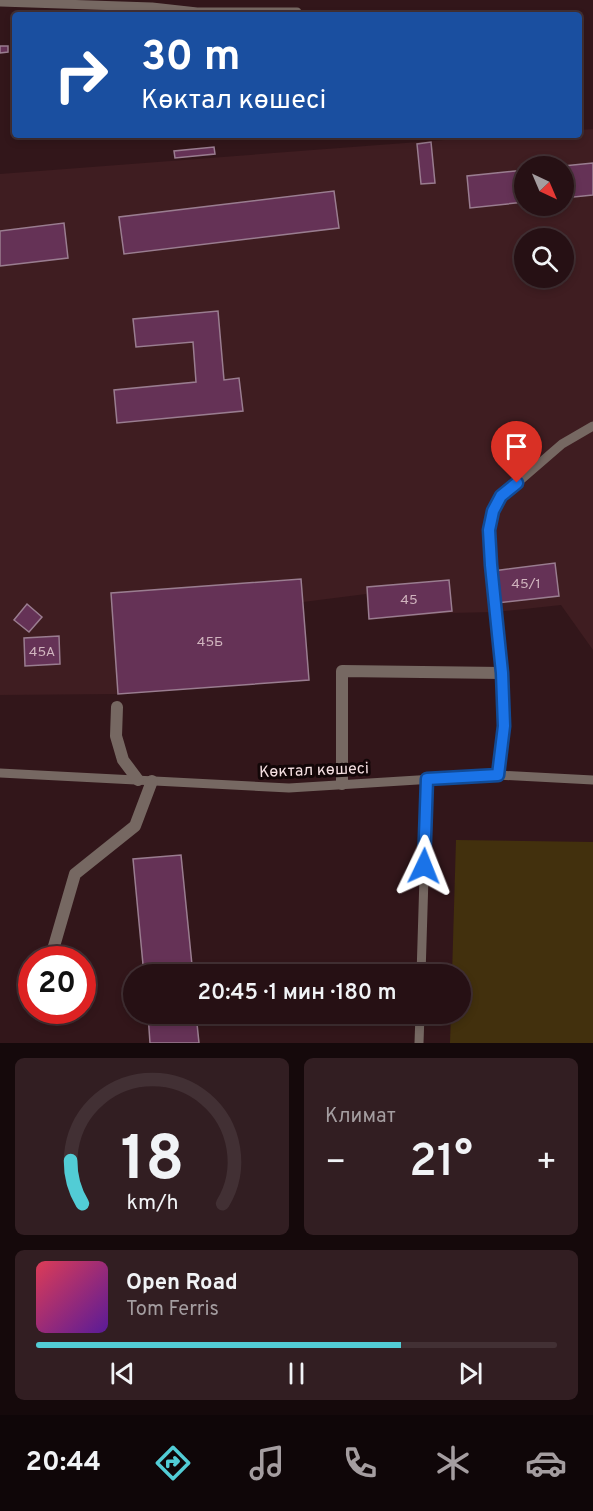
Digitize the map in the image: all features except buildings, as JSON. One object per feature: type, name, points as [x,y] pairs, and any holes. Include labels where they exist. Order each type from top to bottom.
[{"type":"street","points":[[342,784],[342,671],[502,673]]},
{"type":"street","points":[[117,707],[118,744],[123,760],[138,780]]},
{"type":"street","points":[[54,946],[75,874],[135,826],[152,781]]},
{"type":"lane","points":[[0,2],[152,7],[197,12],[297,12]]},
{"type":"lane","points":[[498,775],[504,726],[502,673],[489,530],[493,511],[501,496],[562,444],[593,426]]},
{"type":"lane","name":"Көктал көшесі","points":[[0,773],[289,788],[498,775],[593,780]]},
{"type":"lane","points":[[421,964],[427,779]]},
{"type":"lane","points":[[419,1043],[420,1024]]},
{"type":"shaded area","points":[[593,129],[593,650],[561,605],[496,612],[449,613],[369,620],[366,594],[303,602],[309,680],[118,694],[0,695],[0,174],[472,138],[582,138],[582,130]]},
{"type":"shaded area","points":[[456,840],[593,842],[593,1043],[450,1043],[451,1024],[471,1024],[471,964],[452,964]]},
{"type":"route","points":[[424,866],[427,779],[498,775],[504,726],[502,673],[489,530],[493,511],[501,496],[517,483]]}]
